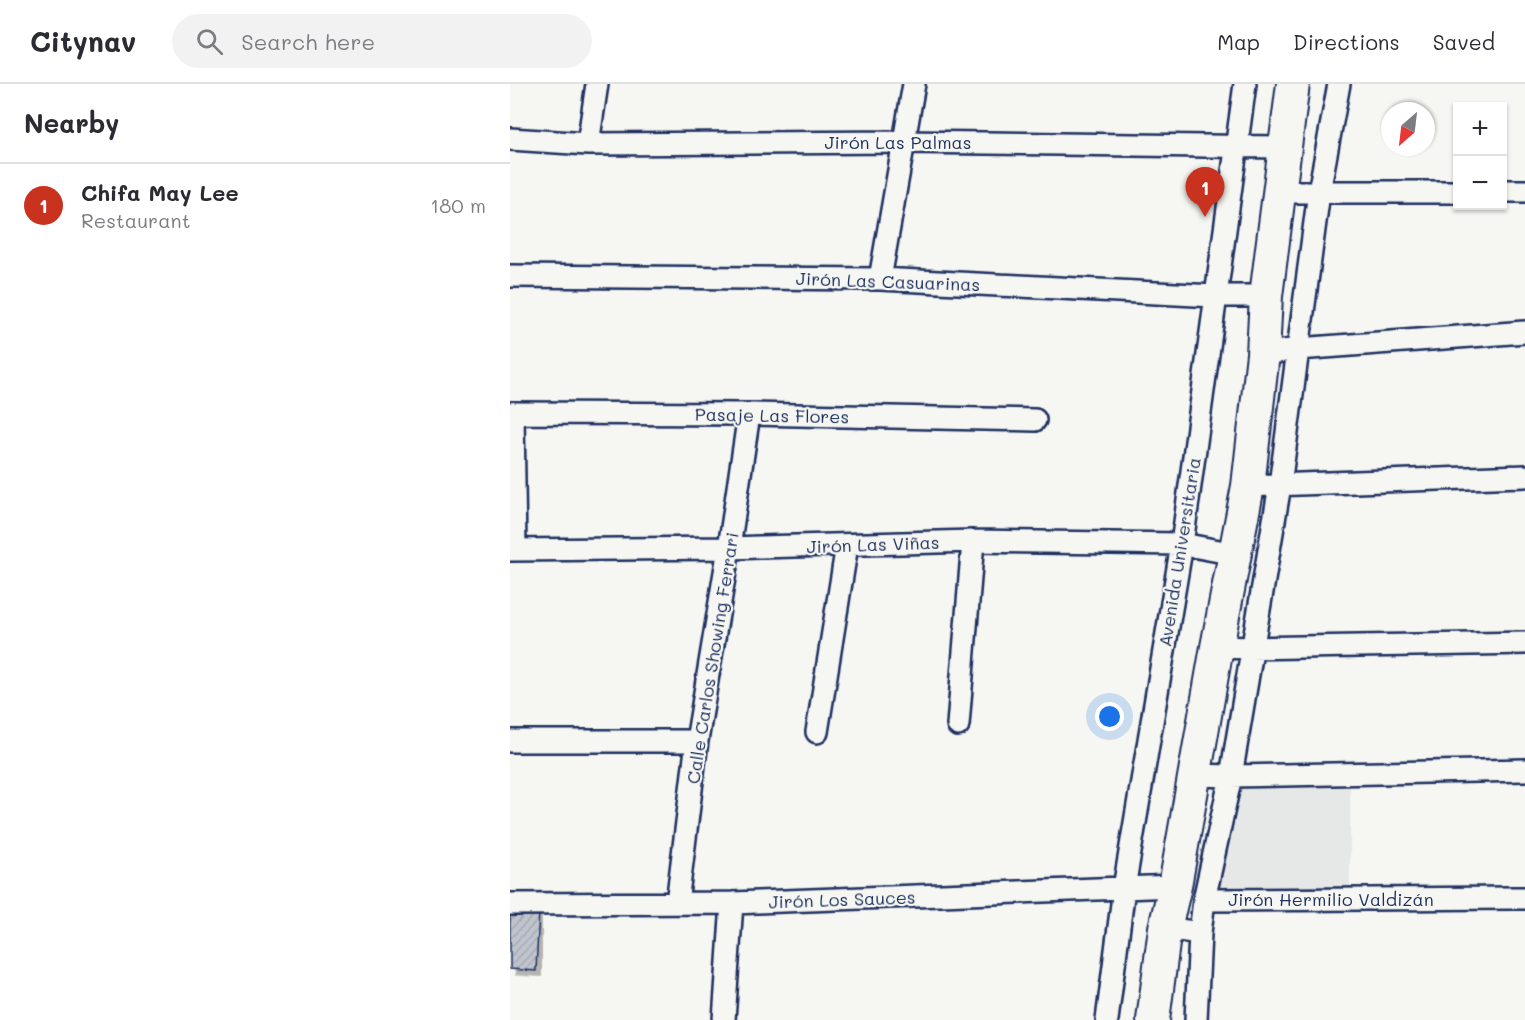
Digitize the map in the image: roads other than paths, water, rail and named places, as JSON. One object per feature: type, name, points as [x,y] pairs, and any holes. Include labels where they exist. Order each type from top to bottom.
[{"type":"highway","points":[[1153,1020],[1165,928],[1248,486],[1263,354],[1266,296],[1293,84]]},
{"type":"street","points":[[588,144],[597,84]]},
{"type":"street","points":[[880,279],[902,142],[914,84]]},
{"type":"street","name":"Avenida Universitaria","points":[[1107,1020],[1124,888],[1182,544],[1245,84]]},
{"type":"street","points":[[1204,900],[1231,776],[1280,485],[1319,192],[1339,84]]},
{"type":"street","name":"Jirón Las Palmas","points":[[510,139],[588,144],[902,142],[1285,147]]},
{"type":"street","points":[[1507,191],[1525,191]]},
{"type":"street","points":[[1280,192],[1453,192]]},
{"type":"street","name":"Jirón Las Casuarinas","points":[[510,276],[880,279],[1215,296],[1266,296]]},
{"type":"street","points":[[1263,354],[1298,349],[1525,332]]},
{"type":"street","points":[[512,413],[512,550]]},
{"type":"street","name":"Pasaje Las Flores","points":[[512,413],[749,414],[1035,420]]},
{"type":"street","name":"Calle Carlos Showing Ferrari","points":[[678,903],[697,741],[749,414]]},
{"type":"street","points":[[1248,486],[1525,476]]},
{"type":"street","points":[[958,725],[973,541]]},
{"type":"street","name":"Jirón Las Viñas","points":[[512,550],[729,548],[973,541],[1182,544],[1235,554]]},
{"type":"street","points":[[817,732],[847,545]]},
{"type":"street","points":[[1217,647],[1525,643]]},
{"type":"street","points":[[510,741],[697,741]]},
{"type":"street","points":[[1195,776],[1525,770]]},
{"type":"street","name":"Jirón Los Sauces","points":[[510,904],[732,903],[1174,886]]},
{"type":"street","name":"Jirón Hermilio Valdizán","points":[[1200,933],[1204,900],[1525,898]]},
{"type":"street","points":[[724,1020],[732,903]]},
{"type":"street","points":[[1165,928],[1200,933],[1196,1020]]},
{"type":"place","name":"Chifa May Lee","points":[[1205,217]]}]
